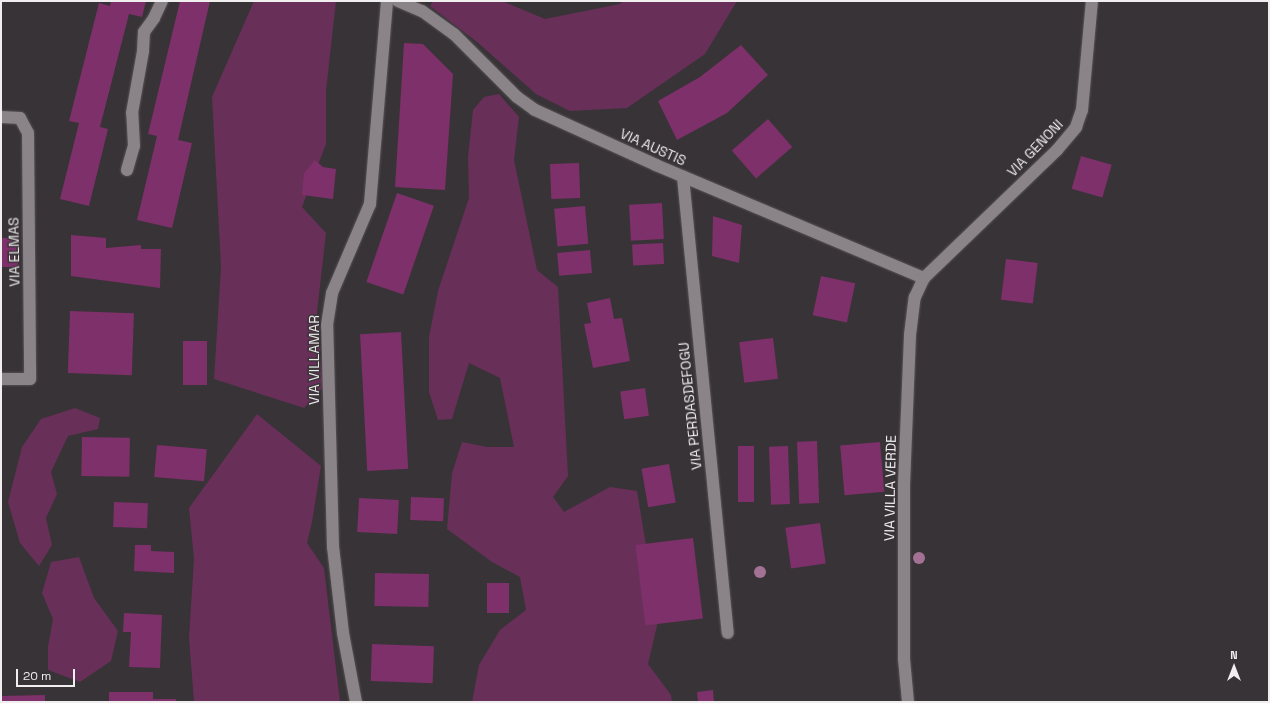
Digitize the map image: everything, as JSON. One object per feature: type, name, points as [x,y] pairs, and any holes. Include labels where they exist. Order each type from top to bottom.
[{"type":"street","points":[[127,170],[134,146],[132,113],[143,51],[144,32],[154,18],[162,1]]},
{"type":"street","name":"VIA VILLAMAR","points":[[356,702],[343,633],[333,547],[327,325],[332,293],[370,204],[387,1]]},
{"type":"street","name":"VIA AUSTIS","points":[[398,1],[422,11],[454,34],[528,106],[683,177],[924,278]]},
{"type":"street","name":"VIA GENONI","points":[[924,278],[1058,150],[1076,127],[1082,110],[1092,1]]},
{"type":"street","name":"VIA ELMAS","points":[[1,117],[20,118],[28,133],[30,379],[1,379]]},
{"type":"street","name":"VIA PERDASDEFOGU","points":[[683,177],[728,633]]},
{"type":"street","name":"VIA VILLA VERDE","points":[[908,702],[904,659],[904,485],[911,327],[915,297],[924,278]]},
{"type":"shaded area","points":[[254,1],[336,1],[326,91],[326,144],[302,207],[326,233],[317,312],[323,387],[304,408],[214,379],[221,267],[212,97]]},
{"type":"shaded area","points":[[433,1],[502,1],[545,19],[620,4],[622,1],[737,1],[705,54],[627,108],[570,111],[536,94],[477,42],[430,6]]},
{"type":"shaded area","points":[[499,94],[519,117],[514,160],[537,270],[558,287],[568,476],[553,497],[564,512],[610,487],[637,491],[655,600],[657,626],[648,664],[671,695],[672,702],[472,702],[479,665],[500,630],[526,610],[520,577],[492,562],[447,529],[452,473],[462,442],[487,447],[514,447],[500,378],[469,363],[452,419],[438,420],[429,392],[429,337],[438,291],[469,198],[468,157],[473,110],[484,97]]},
{"type":"shaded area","points":[[75,408],[100,418],[98,429],[68,436],[51,472],[57,494],[46,518],[52,545],[39,566],[20,543],[8,502],[22,447],[41,419]]},
{"type":"shaded area","points":[[257,414],[321,466],[307,543],[324,568],[340,702],[194,702],[189,638],[194,559],[189,508]]},
{"type":"shaded area","points":[[79,557],[94,598],[118,631],[111,661],[80,682],[48,670],[48,647],[53,619],[42,593],[51,562]]},
{"type":"building","points":[[111,1],[146,1],[142,17],[129,14],[100,127],[108,129],[89,206],[60,199],[79,123],[69,121],[99,3],[110,6]]},
{"type":"building","points":[[180,1],[210,1],[178,140],[192,143],[172,228],[137,220],[157,136],[148,134]]},
{"type":"building","points":[[404,43],[423,44],[453,74],[445,190],[395,187]]},
{"type":"building","points":[[741,45],[768,75],[727,113],[677,140],[658,101],[700,77]]},
{"type":"building","points":[[768,119],[792,147],[756,178],[732,150]]},
{"type":"building","points":[[1081,156],[1112,165],[1102,198],[1072,189]]},
{"type":"building","points":[[315,160],[323,167],[336,169],[333,199],[302,195],[304,173]]},
{"type":"building","points":[[579,163],[580,198],[551,199],[550,164]]},
{"type":"building","points":[[397,193],[434,206],[403,295],[366,282]]},
{"type":"building","points":[[662,203],[664,239],[631,241],[629,205]]},
{"type":"building","points":[[585,206],[588,244],[557,247],[554,209]]},
{"type":"building","points":[[713,216],[742,225],[739,263],[712,256]]},
{"type":"building","points":[[71,235],[106,238],[106,248],[141,245],[141,249],[161,249],[160,288],[71,276]]},
{"type":"building","points":[[1,238],[18,238],[18,267],[1,267]]},
{"type":"building","points":[[663,243],[664,264],[633,266],[632,245]]},
{"type":"building","points":[[590,250],[592,273],[559,276],[557,253]]},
{"type":"building","points":[[1006,259],[1038,263],[1033,304],[1001,300]]},
{"type":"building","points":[[821,276],[855,283],[847,322],[813,315]]},
{"type":"building","points":[[610,298],[614,319],[622,318],[630,361],[593,368],[584,324],[591,323],[587,303]]},
{"type":"building","points":[[70,311],[134,313],[132,375],[68,373]]},
{"type":"building","points":[[401,332],[408,469],[367,471],[360,334]]},
{"type":"building","points":[[773,338],[778,379],[744,383],[739,342]]},
{"type":"building","points":[[183,341],[207,341],[207,385],[183,385]]},
{"type":"building","points":[[645,388],[649,416],[624,419],[620,391]]},
{"type":"building","points":[[82,437],[130,438],[129,477],[81,476]]},
{"type":"building","points":[[817,441],[819,503],[799,504],[797,442]]},
{"type":"building","points":[[880,442],[884,492],[845,495],[840,445]]},
{"type":"building","points":[[157,445],[207,449],[204,481],[154,477]]},
{"type":"building","points":[[738,446],[754,446],[754,502],[738,502]]},
{"type":"building","points":[[788,446],[790,504],[771,505],[769,447]]},
{"type":"building","points":[[669,464],[676,502],[648,507],[641,469]]},
{"type":"building","points":[[411,497],[444,498],[443,521],[410,520]]},
{"type":"building","points":[[359,498],[399,500],[397,534],[357,532]]},
{"type":"building","points":[[114,502],[148,503],[147,528],[113,527]]},
{"type":"building","points":[[820,523],[826,564],[791,568],[785,528]]},
{"type":"building","points":[[693,538],[703,618],[645,625],[635,545]]},
{"type":"building","points":[[135,545],[151,545],[151,551],[174,552],[174,573],[134,571]]},
{"type":"building","points":[[375,573],[429,574],[428,607],[374,606]]},
{"type":"building","points":[[487,583],[509,583],[509,613],[487,613]]},
{"type":"building","points":[[124,613],[162,615],[160,668],[129,667],[131,632],[123,632]]},
{"type":"building","points":[[372,644],[434,646],[433,683],[371,681]]},
{"type":"building","points":[[713,690],[714,702],[698,702],[697,692]]},
{"type":"building","points":[[109,692],[153,692],[153,699],[176,699],[176,702],[109,702]]},
{"type":"building","points":[[45,695],[45,702],[1,702],[1,696]]}]
